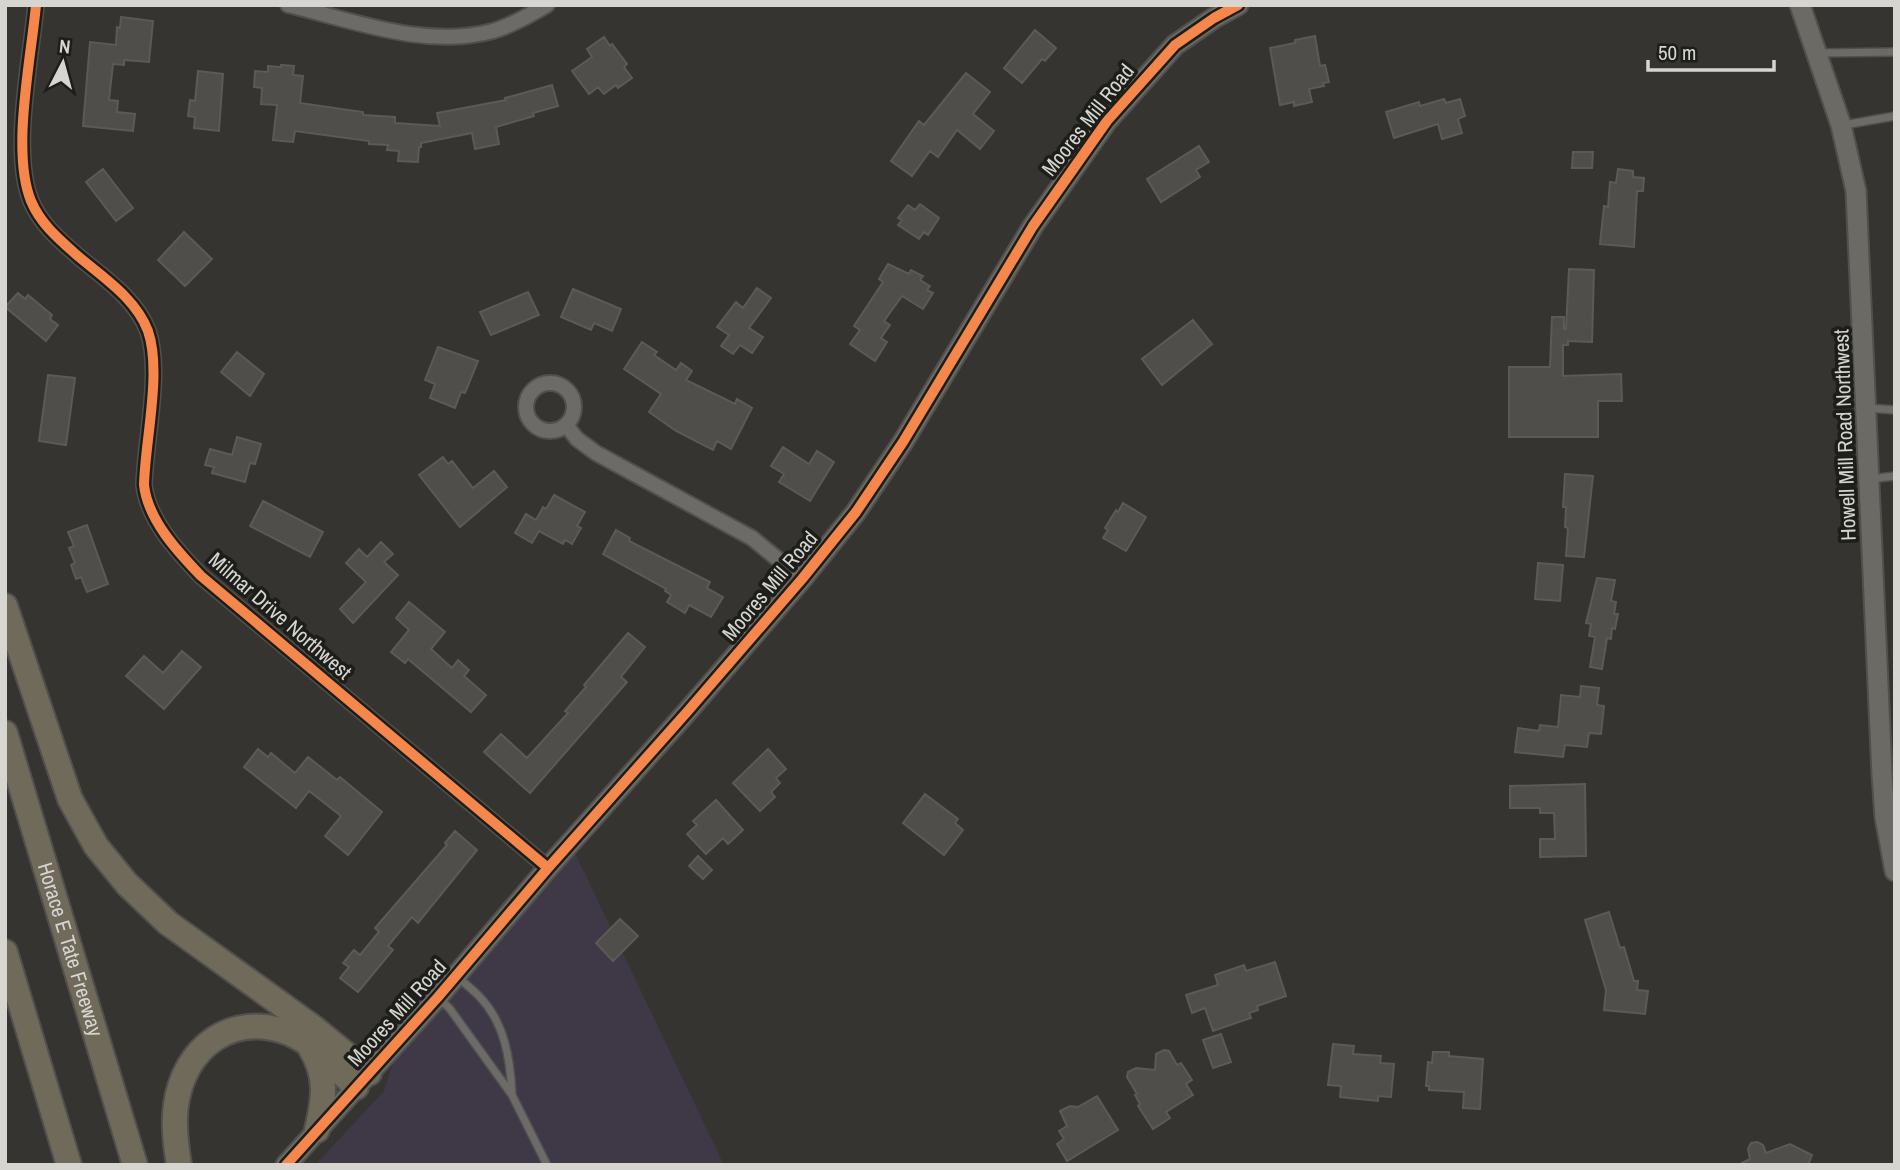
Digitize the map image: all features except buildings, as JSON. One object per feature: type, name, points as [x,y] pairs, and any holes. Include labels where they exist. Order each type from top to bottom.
[{"type":"highway","points":[[5,606],[70,799],[96,846],[127,884],[168,923],[314,1028],[363,1080]]},
{"type":"highway","name":"Horace E Tate Freeway","points":[[5,733],[135,1165]]},
{"type":"highway","points":[[5,952],[69,1165]]},
{"type":"highway","points":[[179,1165],[175,1107],[187,1067],[215,1037],[232,1029],[252,1026],[288,1033],[307,1042],[363,1080]]},
{"type":"highway","points":[[307,1042],[321,1070],[323,1081],[317,1130]]},
{"type":"street","name":"Milmar Drive Northwest","points":[[36,5],[22,157],[24,178],[32,202],[46,226],[128,299],[140,316],[151,343],[153,360],[150,429],[144,485],[145,494],[160,527],[201,576],[548,868]]},
{"type":"street","points":[[288,5],[418,36],[444,38],[494,30],[516,23],[547,5]]},
{"type":"street","name":"Moores Mill Road","points":[[286,1165],[438,997],[548,868],[705,692],[856,512],[888,466],[1033,226],[1101,128],[1175,45],[1238,5]]},
{"type":"street","name":"Howell Mill Road Northwest","points":[[1800,5],[1841,125],[1856,191],[1885,817],[1895,871]]},
{"type":"street","points":[[566,425],[577,439],[596,453],[752,538],[802,579]]},
{"type":"lane","points":[[1817,53],[1895,52]]},
{"type":"lane","points":[[1841,125],[1895,116]]},
{"type":"lane","points":[[1867,407],[1895,410]]},
{"type":"lane","points":[[1869,479],[1895,476]]},
{"type":"lane","points":[[457,975],[479,996],[496,1020],[510,1056],[512,1095]]},
{"type":"lane","points":[[438,997],[450,1009],[512,1095],[547,1164]]},
{"type":"shaded area","points":[[567,836],[724,1165],[315,1165],[384,1091],[406,1020]]},
{"type":"cycle path","points":[[36,5],[22,132],[25,181],[35,210],[46,225],[127,299],[143,319],[148,331],[152,348],[153,386],[144,485],[157,523],[201,576],[548,868]]},
{"type":"cycle path","points":[[286,1165],[438,997],[687,712],[856,512],[903,442],[1033,226],[1107,121],[1175,45],[1238,5]]}]
